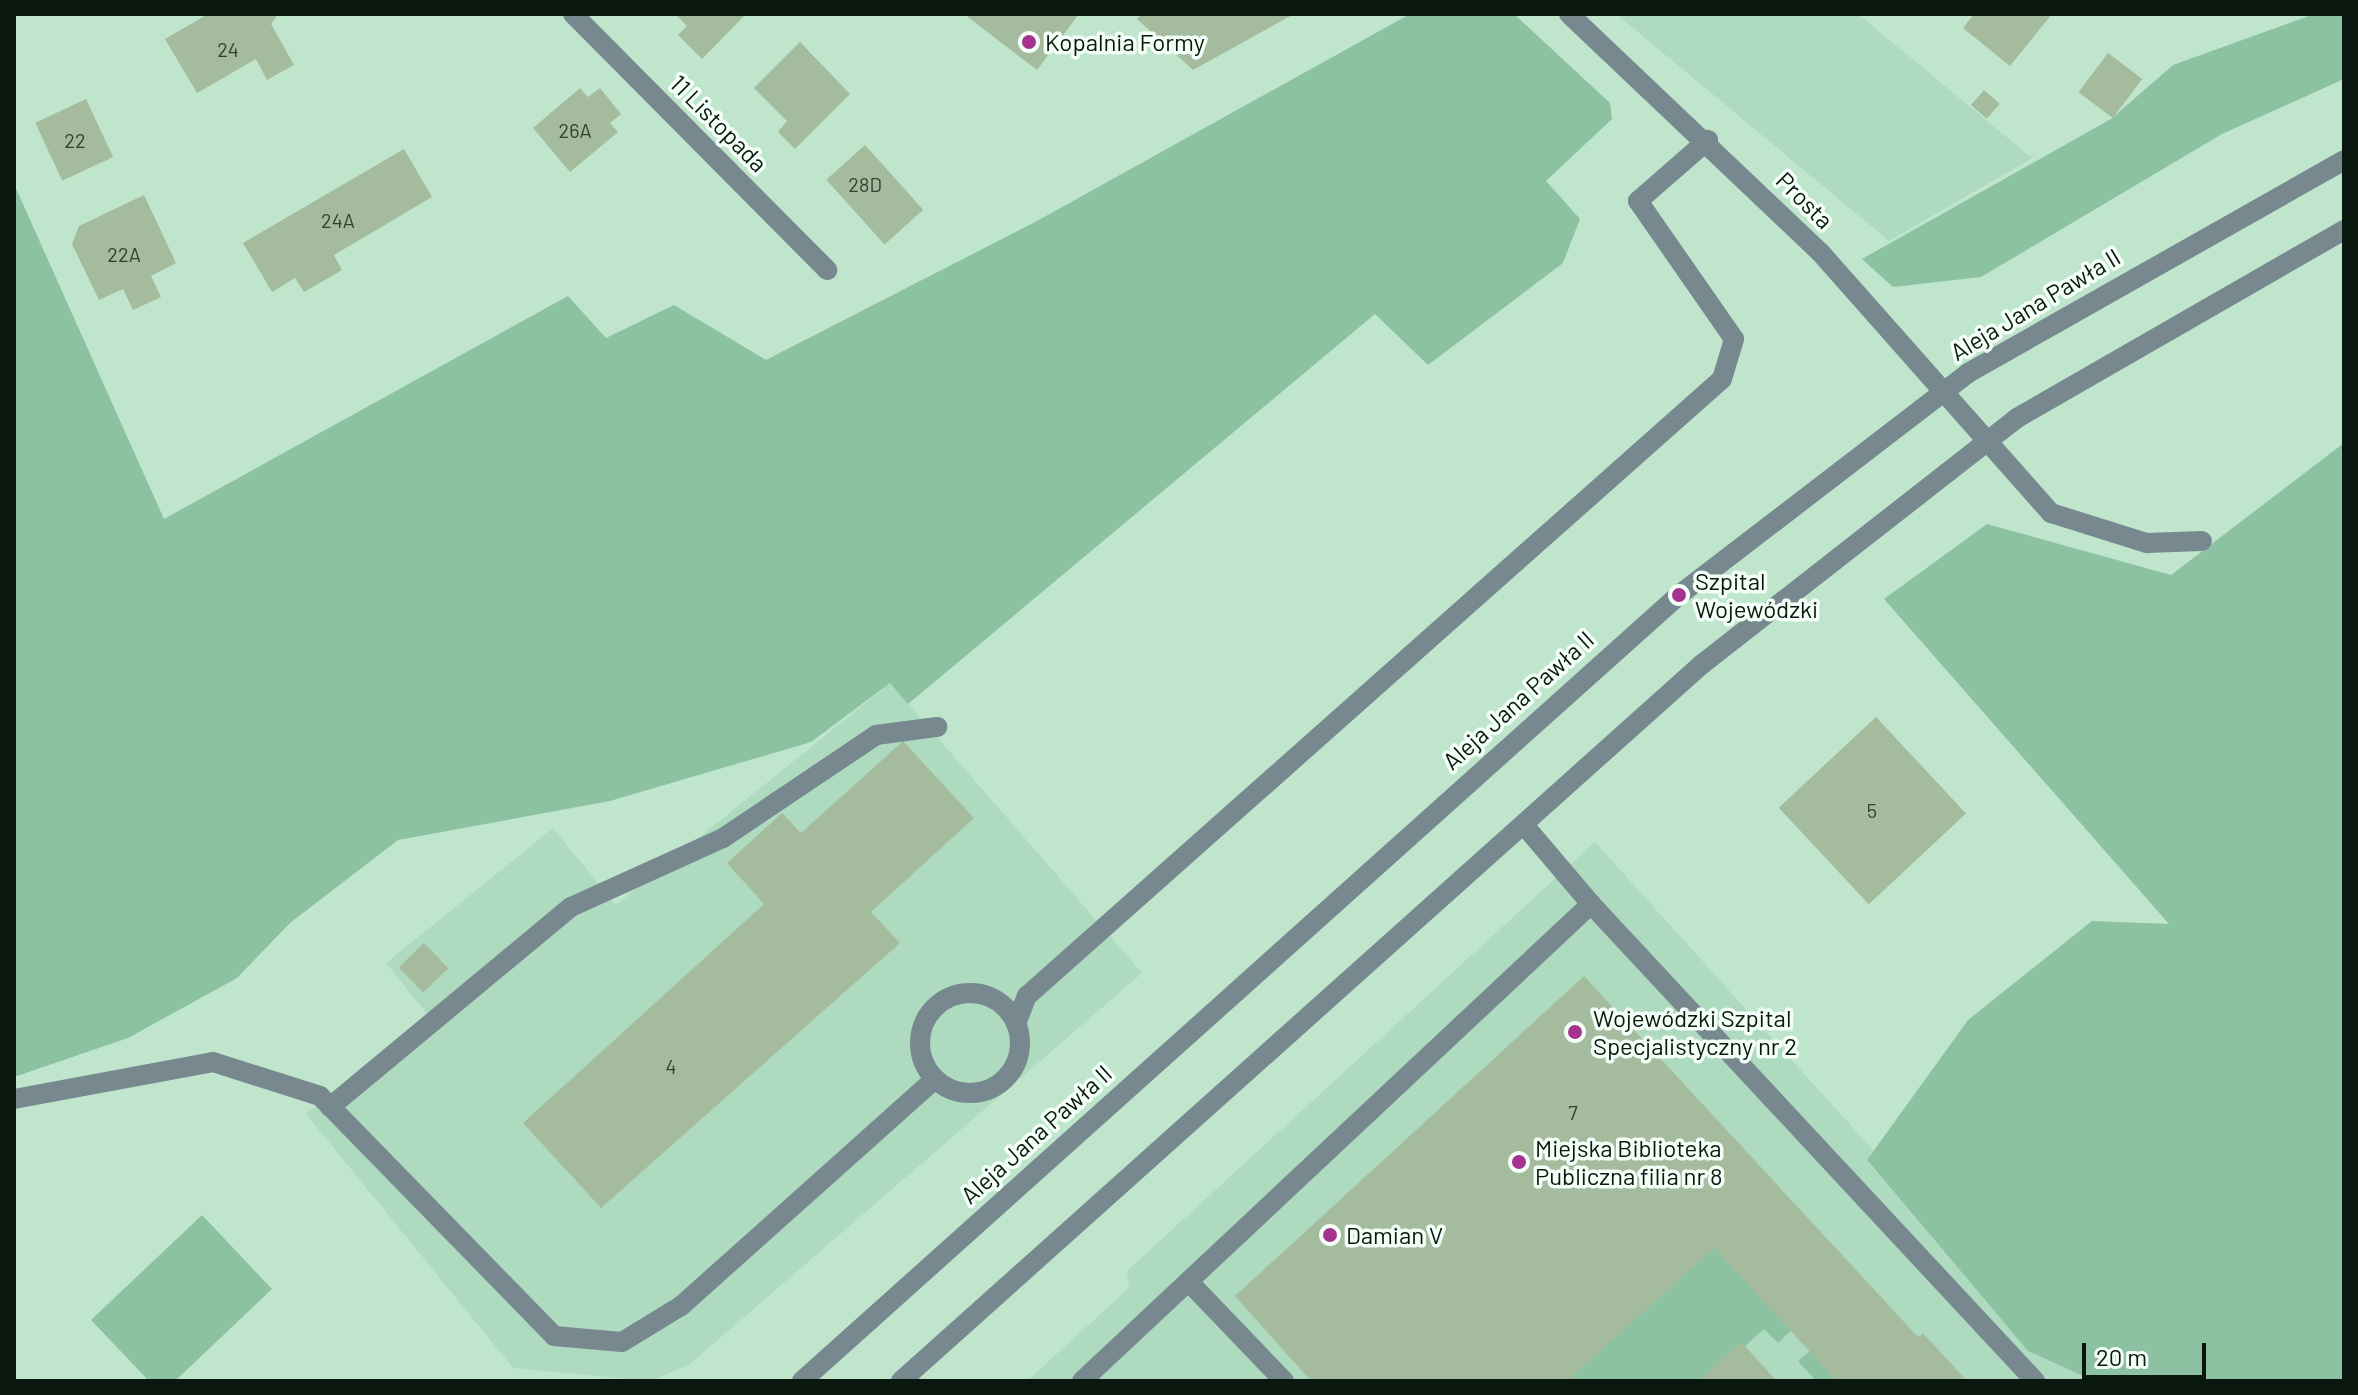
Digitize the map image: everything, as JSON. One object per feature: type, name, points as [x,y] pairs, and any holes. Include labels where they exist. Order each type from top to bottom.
[{"type":"street","name":"11 Listopada","points":[[573,14],[827,270]]},
{"type":"street","name":"Prosta","points":[[1569,14],[1708,140],[1944,392],[1984,442],[2051,513],[2147,543],[2202,541]]},
{"type":"street","points":[[1016,1024],[996,1000],[981,994],[935,1007],[920,1034],[935,1079],[965,1092],[998,1085],[1018,1057],[1016,1024],[1027,996],[1722,379],[1734,339],[1638,201],[1708,140]]},
{"type":"street","name":"Aleja Jana Pawła II","points":[[802,1381],[1581,677],[1944,392],[2074,308],[2344,160]]},
{"type":"street","points":[[901,1381],[1701,665],[1984,442],[2119,353],[2344,230]]},
{"type":"street","points":[[330,1107],[571,907],[723,838],[876,735],[937,727]]},
{"type":"street","points":[[1524,825],[1591,904],[2035,1381]]},
{"type":"street","points":[[1082,1381],[1591,904]]},
{"type":"street","points":[[14,1099],[213,1062],[320,1096],[554,1336],[622,1342],[681,1306],[935,1079]]},
{"type":"street","points":[[1190,1283],[1284,1381]]},
{"type":"shaded area","points":[[1410,14],[1514,14],[1610,103],[1612,119],[1546,181],[1580,219],[1563,263],[1428,365],[1375,314],[908,704],[890,683],[811,742],[610,801],[398,840],[290,923],[237,978],[128,1038],[14,1077],[14,184],[164,519],[568,296],[606,338],[674,305],[766,360],[1037,221]]},
{"type":"shaded area","points":[[1616,14],[1858,14],[2032,158],[1889,241]]},
{"type":"shaded area","points":[[2314,14],[2344,14],[2344,79],[2222,134],[1981,277],[1893,287],[1862,259],[2111,119],[2173,65]]},
{"type":"shaded area","points":[[2344,443],[2344,1381],[2094,1381],[2028,1351],[1867,1160],[1968,1020],[2092,921],[2169,924],[1884,599],[1987,524],[2171,575]]},
{"type":"shaded area","points":[[890,683],[1142,973],[690,1364],[651,1381],[513,1368],[306,1114],[428,1015],[386,963],[553,828],[616,905]]},
{"type":"shaded area","name":"Wojewódzki Szpital Specjalistyczny nr 2","points":[[1595,842],[1873,1150],[1867,1161],[2028,1351],[2094,1381],[1027,1381],[1129,1288],[1127,1271]]},
{"type":"shaded area","points":[[202,1215],[272,1289],[175,1381],[149,1381],[91,1320]]},
{"type":"shaded area","points":[[1728,1234],[1808,1314],[1778,1343],[1764,1329],[1706,1381],[1566,1381]]},
{"type":"shaded area","points":[[1826,1337],[1866,1381],[1816,1381],[1798,1361]]},
{"type":"building","points":[[208,14],[278,14],[271,24],[294,65],[267,80],[256,59],[197,93],[165,39]]},
{"type":"building","points":[[675,14],[746,14],[702,59],[678,35],[687,26]]},
{"type":"building","name":"Kopalnia Formy","points":[[964,14],[1079,14],[1037,70]]},
{"type":"building","points":[[1142,14],[1294,14],[1193,70],[1137,19]]},
{"type":"building","points":[[1974,14],[2052,14],[2010,66],[1963,28]]},
{"type":"building","points":[[800,42],[850,94],[795,149],[778,132],[787,121],[754,88]]},
{"type":"building","points":[[2108,53],[2142,79],[2113,118],[2079,92]]},
{"type":"building","points":[[580,88],[588,97],[600,88],[621,114],[610,123],[618,132],[570,172],[533,128]]},
{"type":"building","points":[[1984,90],[2000,104],[1987,119],[1971,105]]},
{"type":"building","points":[[86,99],[113,157],[62,181],[35,123]]},
{"type":"building","points":[[865,145],[923,210],[885,244],[826,180]]},
{"type":"building","points":[[404,149],[432,197],[334,255],[342,270],[304,292],[295,278],[272,292],[243,243]]},
{"type":"building","points":[[144,195],[176,263],[151,276],[161,297],[133,310],[123,289],[99,300],[72,244],[79,226]]},
{"type":"building","points":[[1876,717],[1966,814],[1869,904],[1779,808]]},
{"type":"building","points":[[903,741],[974,818],[871,912],[900,943],[601,1208],[523,1123],[764,904],[727,863],[782,813],[801,833]]},
{"type":"building","points":[[424,943],[448,968],[423,992],[399,967]]},
{"type":"building","points":[[1584,976],[1918,1337],[1923,1333],[1967,1381],[1837,1381],[1714,1248],[1567,1381],[1311,1381],[1235,1296]]},
{"type":"building","points":[[1741,1342],[1777,1381],[1698,1381]]},
{"type":"place","name":"Kopalnia Formy","points":[[1029,42]]},
{"type":"place","name":"Szpital Wojewódzki","points":[[1679,595]]},
{"type":"place","name":"Wojewódzki Szpital Specjalistyczny nr 2","points":[[1575,1032]]},
{"type":"place","name":"Miejska Biblioteka Publiczna filia nr 8","points":[[1519,1162]]},
{"type":"place","name":"Damian V","points":[[1330,1235]]}]
